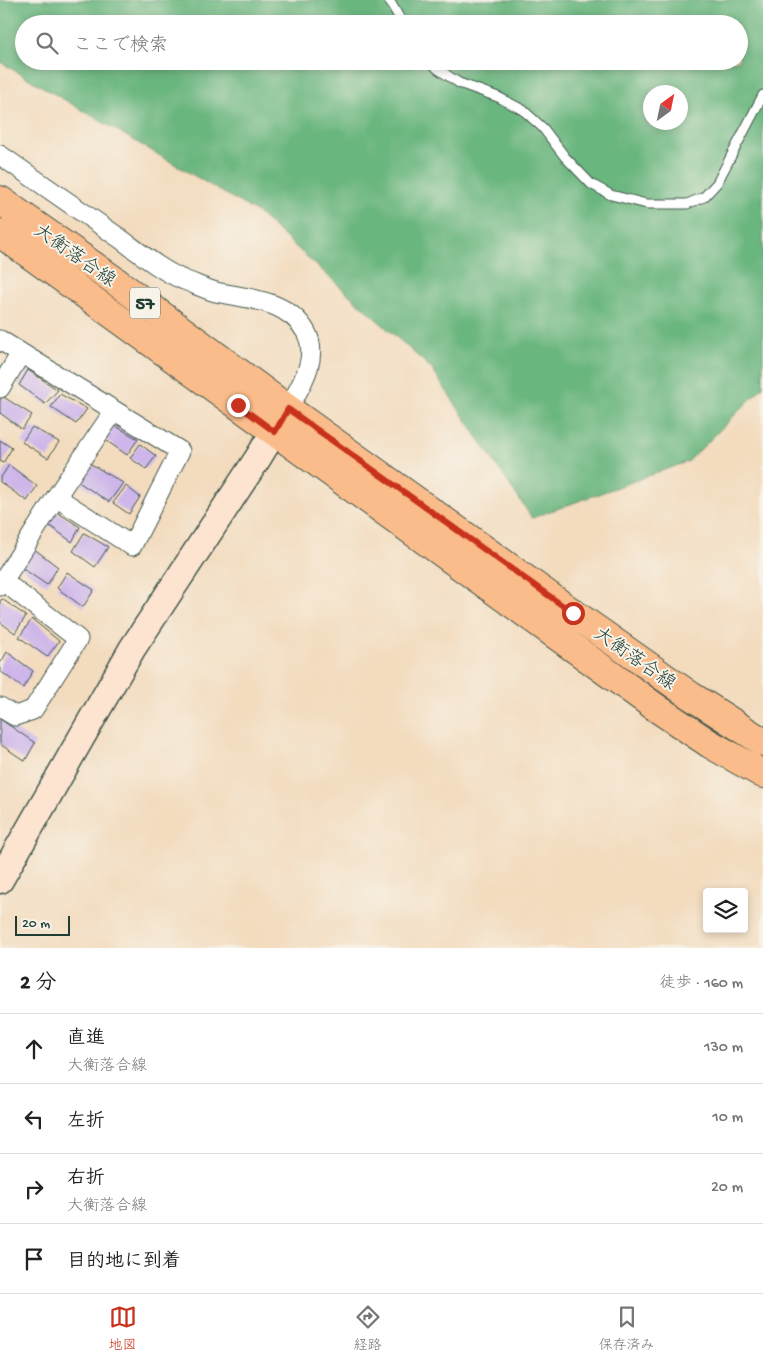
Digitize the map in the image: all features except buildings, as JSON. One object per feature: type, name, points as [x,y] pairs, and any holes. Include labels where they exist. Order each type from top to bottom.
[{"type":"main road","name":"大衡落合線","points":[[0,200],[114,280],[281,421],[658,708],[710,744],[763,774]]},
{"type":"main road","name":"大衡落合線","points":[[0,233],[683,691],[763,742]]},
{"type":"street","points":[[0,154],[171,274],[214,291],[260,300],[281,307],[295,318],[306,333],[311,346],[310,364],[304,382],[281,421],[132,649],[7,852],[0,880]]},
{"type":"street","points":[[0,340],[180,451],[132,546],[56,497]]},
{"type":"street","points":[[0,388],[21,353]]},
{"type":"street","points":[[0,707],[15,716],[33,710],[78,639],[2,583],[56,497],[114,411]]},
{"type":"lane","points":[[389,0],[398,15]]},
{"type":"lane","points":[[440,70],[459,83],[498,97],[523,110],[542,128],[565,157],[591,184],[611,195],[647,204],[688,204],[704,197],[717,182],[763,95]]},
{"type":"green space","points":[[0,0],[763,0],[763,387],[689,461],[532,518],[431,368],[258,213],[0,62]]},
{"type":"route","points":[[238,405],[275,432],[288,409],[573,613]]}]
